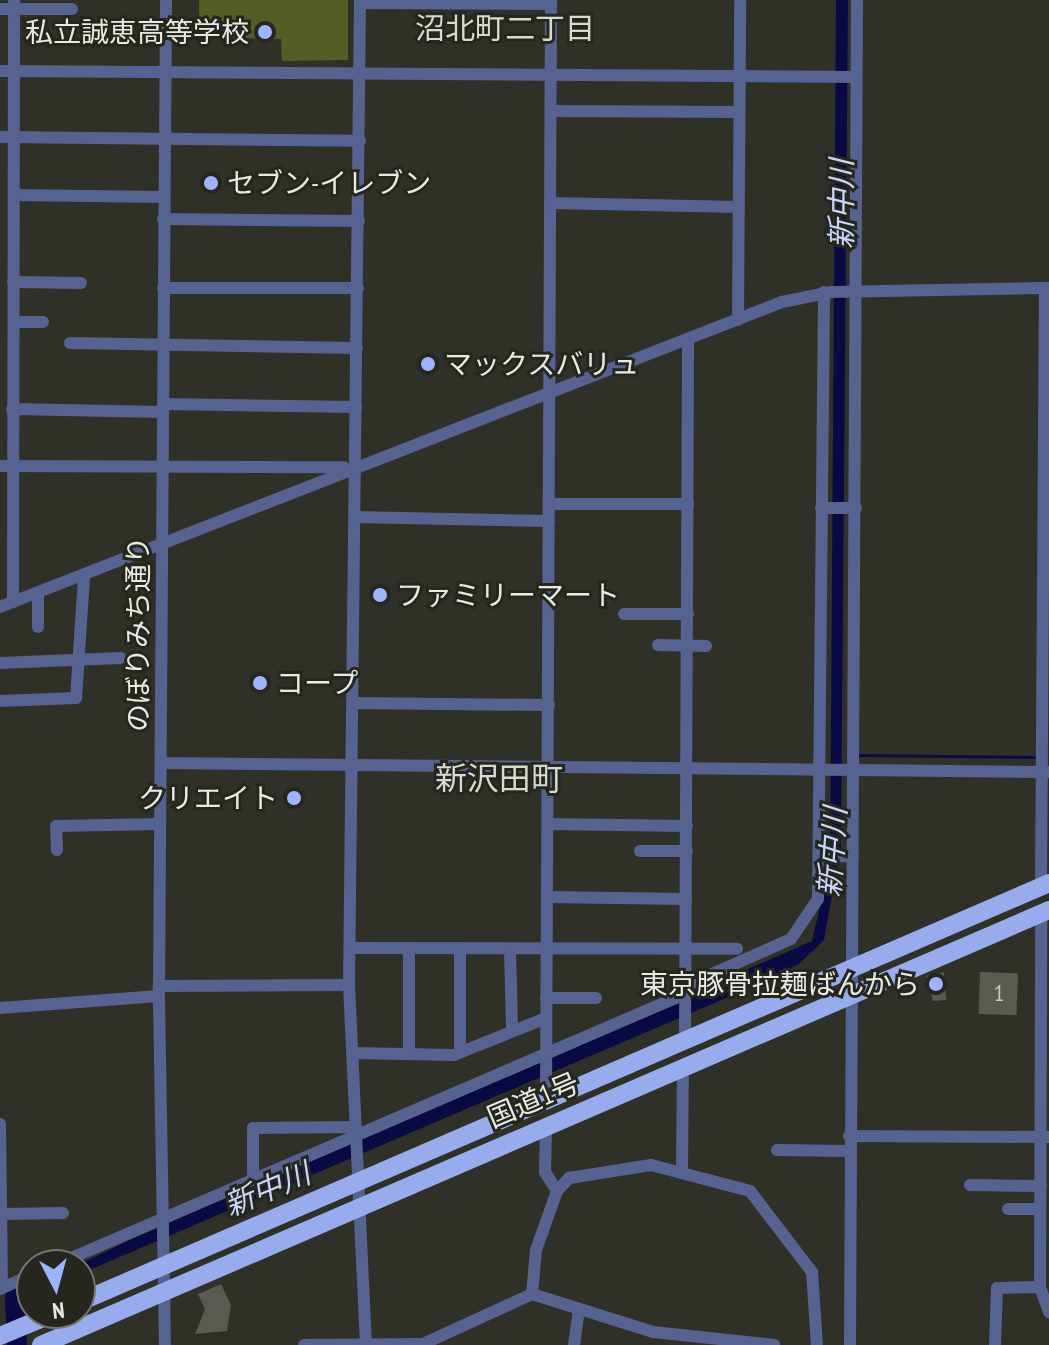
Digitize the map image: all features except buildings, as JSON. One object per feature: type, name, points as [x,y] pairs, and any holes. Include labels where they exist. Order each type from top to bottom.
[{"type":"highway","name":"国道1号","points":[[96,1294],[685,1033],[851,969],[1045,885]]},
{"type":"highway","name":"国道1号","points":[[41,1345],[1045,911]]},
{"type":"street","name":"のぼりみち通り","points":[[165,1345],[161,1293],[159,991],[166,0]]},
{"type":"street","points":[[738,320],[740,0]]},
{"type":"street","points":[[850,1345],[850,856],[854,744],[858,290],[857,0]]},
{"type":"street","points":[[366,1343],[349,985],[360,2],[551,2],[546,1094]]},
{"type":"street","points":[[13,602],[6,564],[6,466],[8,403],[15,345],[7,224],[14,195],[7,169],[7,137],[15,71],[14,5]]},
{"type":"street","points":[[0,9],[14,5],[72,9]]},
{"type":"street","points":[[0,71],[856,77]]},
{"type":"street","points":[[551,111],[739,112]]},
{"type":"street","points":[[7,137],[360,141]]},
{"type":"street","points":[[14,195],[163,197]]},
{"type":"street","points":[[551,203],[739,207]]},
{"type":"street","points":[[163,219],[359,221]]},
{"type":"street","points":[[9,283],[81,283]]},
{"type":"street","points":[[163,288],[358,288]]},
{"type":"street","points":[[0,607],[738,320],[827,292],[1047,288],[1045,885]]},
{"type":"street","points":[[92,1249],[355,1132],[546,1052],[791,939],[818,899],[823,857],[820,769],[821,508],[827,292]]},
{"type":"street","points":[[14,322],[43,322]]},
{"type":"street","points":[[685,1033],[688,341]]},
{"type":"street","points":[[70,343],[357,348]]},
{"type":"street","points":[[0,345],[15,345]]},
{"type":"street","points":[[8,403],[163,408],[356,407]]},
{"type":"street","points":[[6,466],[162,471],[355,467]]},
{"type":"street","points":[[549,504],[688,504]]},
{"type":"street","points":[[821,508],[856,508]]},
{"type":"street","points":[[355,517],[549,521]]},
{"type":"street","points":[[0,701],[76,698],[84,576]]},
{"type":"street","points":[[38,593],[38,627]]},
{"type":"street","points":[[624,614],[688,614]]},
{"type":"street","points":[[658,645],[706,646]]},
{"type":"street","points":[[0,663],[80,655],[121,658]]},
{"type":"street","points":[[354,703],[549,705]]},
{"type":"street","points":[[161,763],[820,769],[851,766],[1046,772]]},
{"type":"street","points":[[57,850],[56,826],[160,824]]},
{"type":"street","points":[[548,824],[687,826]]},
{"type":"street","points":[[640,851],[687,851]]},
{"type":"street","points":[[823,857],[850,856]]},
{"type":"street","points":[[547,897],[686,899]]},
{"type":"street","points":[[1045,911],[1046,1137],[1040,1209],[1044,1229],[1040,1287],[1049,1312]]},
{"type":"street","points":[[350,948],[737,949]]},
{"type":"street","points":[[409,949],[409,1054]]},
{"type":"street","points":[[460,949],[460,1052]]},
{"type":"street","points":[[510,950],[512,1029]]},
{"type":"street","points":[[0,1008],[159,991],[349,985]]},
{"type":"street","points":[[546,998],[596,998]]},
{"type":"street","points":[[352,1053],[460,1052],[546,1018]]},
{"type":"street","points":[[682,1173],[683,1068]]},
{"type":"street","points":[[0,1124],[1,1288]]},
{"type":"street","points":[[546,1125],[545,1172],[557,1191]]},
{"type":"street","points":[[253,1178],[253,1128],[355,1132]]},
{"type":"street","points":[[849,1136],[1046,1137]]},
{"type":"street","points":[[777,1150],[849,1151]]},
{"type":"street","points":[[532,1294],[536,1250],[557,1191],[569,1178],[651,1165],[750,1191],[775,1219],[812,1272],[817,1345]]},
{"type":"street","points":[[970,1185],[1041,1186]]},
{"type":"street","points":[[1008,1209],[1040,1209]]},
{"type":"street","points":[[2,1214],[63,1213]]},
{"type":"street","points":[[995,1345],[997,1288],[1040,1287]]},
{"type":"street","points":[[304,1345],[423,1344],[532,1294],[653,1332],[774,1345]]},
{"type":"street","points":[[574,1345],[579,1310]]},
{"type":"green space","name":"私立誠恵高等学校","points":[[199,0],[348,0],[348,60],[282,61],[281,39],[199,37]]},
{"type":"water","points":[[836,0],[848,0],[841,846],[824,940],[799,964],[752,987],[96,1267],[96,1256],[130,1240],[812,941],[830,863]]},
{"type":"waterway","points":[[857,755],[1037,757]]},
{"type":"waterway","name":"新中川","points":[[15,1297],[17,1345]]},
{"type":"place","name":"私立誠恵高等学校","points":[[265,32]]},
{"type":"place","name":"セブン-イレブン","points":[[211,183]]},
{"type":"place","name":"マックスバリュ","points":[[428,364]]},
{"type":"place","name":"ファミリーマート","points":[[380,595]]},
{"type":"place","name":"コープ","points":[[260,683]]},
{"type":"place","name":"クリエイト","points":[[294,798]]},
{"type":"place","name":"東京豚骨拉麺ばんから","points":[[936,984]]},
{"type":"district","name":"沼北町二丁目","points":[[505,28]]},
{"type":"district","name":"新沢田町","points":[[499,778]]}]
